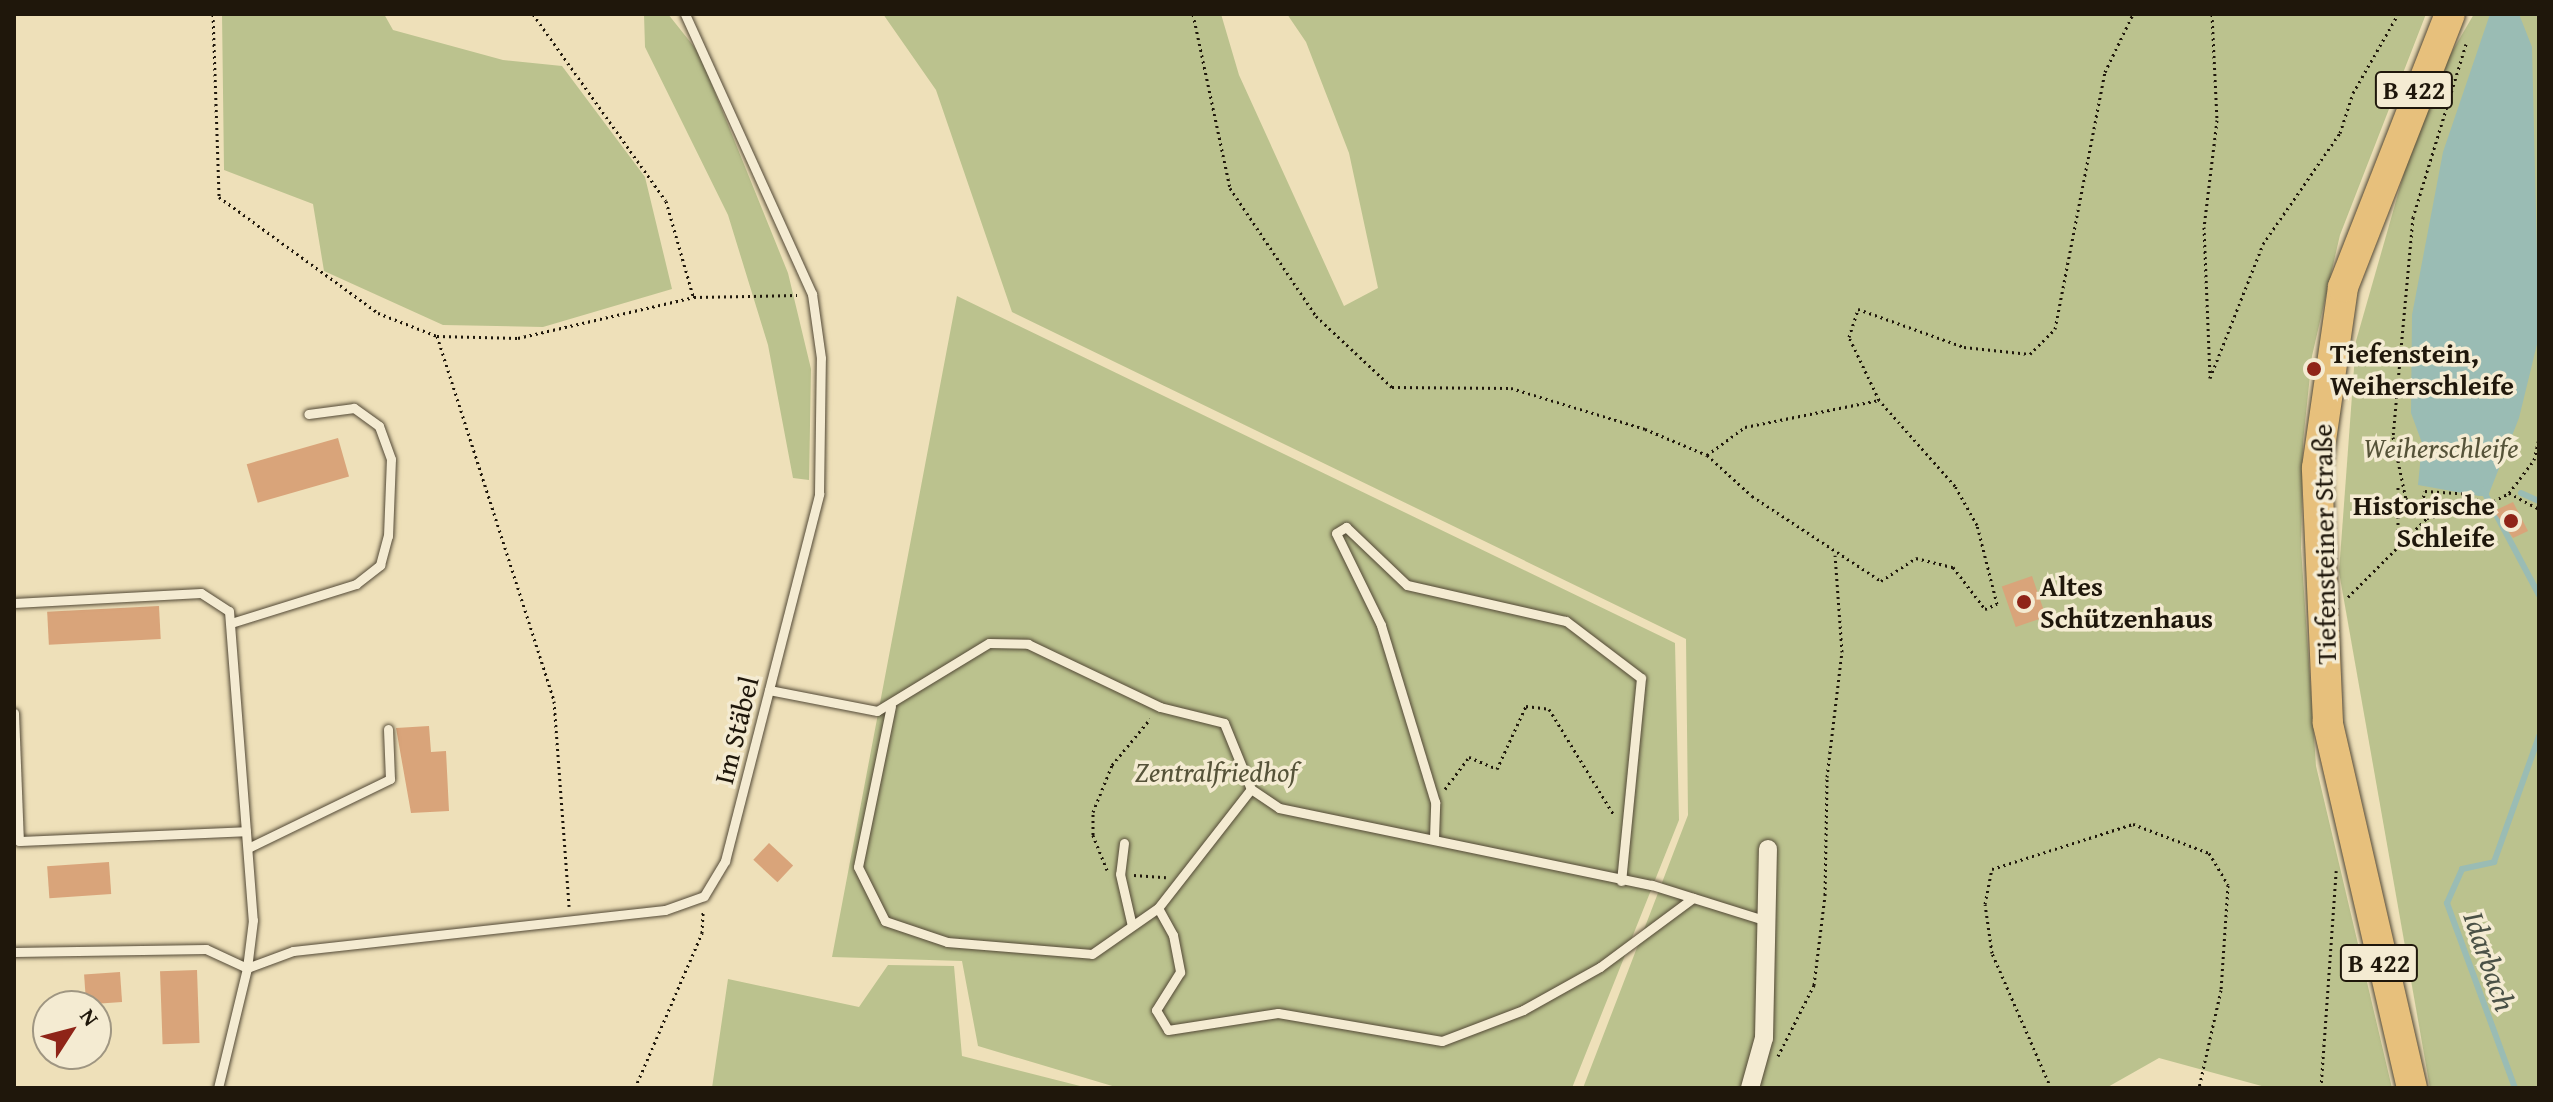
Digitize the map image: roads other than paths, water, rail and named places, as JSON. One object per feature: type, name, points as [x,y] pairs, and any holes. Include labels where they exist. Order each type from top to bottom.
[{"type":"main road","name":"Tiefensteiner Straße","points":[[2412,1088],[2349,838],[2328,723],[2317,468],[2343,287],[2459,22]]},
{"type":"street","points":[[1751,1087],[1764,1038],[1768,849]]},
{"type":"lane","name":"Im Stäbel","points":[[247,968],[293,951],[665,910],[704,896],[725,861],[819,494],[821,358],[812,294],[685,14]]},
{"type":"lane","points":[[231,623],[356,584],[380,565],[388,536],[391,459],[379,426],[354,408],[308,414]]},
{"type":"lane","points":[[1434,838],[1435,802],[1381,625],[1336,533],[1346,527],[1407,585],[1566,621],[1641,678],[1621,881]]},
{"type":"lane","points":[[14,603],[201,593],[229,611],[253,920],[247,968],[218,1088]]},
{"type":"lane","points":[[769,690],[877,711],[891,706],[989,643],[1028,644],[1160,707],[1224,723],[1251,789],[1279,808],[1434,838],[1621,881],[1693,898],[1767,921]]},
{"type":"lane","points":[[891,706],[858,867],[885,921],[947,942],[1092,954],[1158,908],[1251,789]]},
{"type":"lane","points":[[14,713],[19,841],[246,831]]},
{"type":"lane","points":[[248,848],[390,779],[388,729]]},
{"type":"lane","points":[[1124,843],[1120,874],[1132,926]]},
{"type":"lane","points":[[1158,908],[1173,935],[1180,972],[1156,1010],[1168,1030],[1278,1013],[1442,1041],[1523,1010],[1600,967],[1693,898]]},
{"type":"lane","points":[[14,952],[206,949],[247,968]]},
{"type":"water","points":[[2490,14],[2519,14],[2532,47],[2539,336],[2519,418],[2488,496],[2479,496],[2418,485],[2422,443],[2411,413],[2412,315],[2443,152]]},
{"type":"waterway","points":[[2483,490],[2539,595]]},
{"type":"waterway","points":[[2521,493],[2539,501]]},
{"type":"waterway","name":"Idarbach","points":[[2515,1088],[2447,903],[2462,869],[2494,862],[2539,736]]},
{"type":"place","name":"Tiefenstein, Weiherschleife","points":[[2314,369]]},
{"type":"place","name":"Historische Schleife","points":[[2511,521]]},
{"type":"place","name":"Altes Schützenhaus","points":[[2024,602]]},
{"type":"park label","name":"Weiherschleife","points":[[2441,448]]},
{"type":"park label","name":"Zentralfriedhof","points":[[1216,772]]}]
